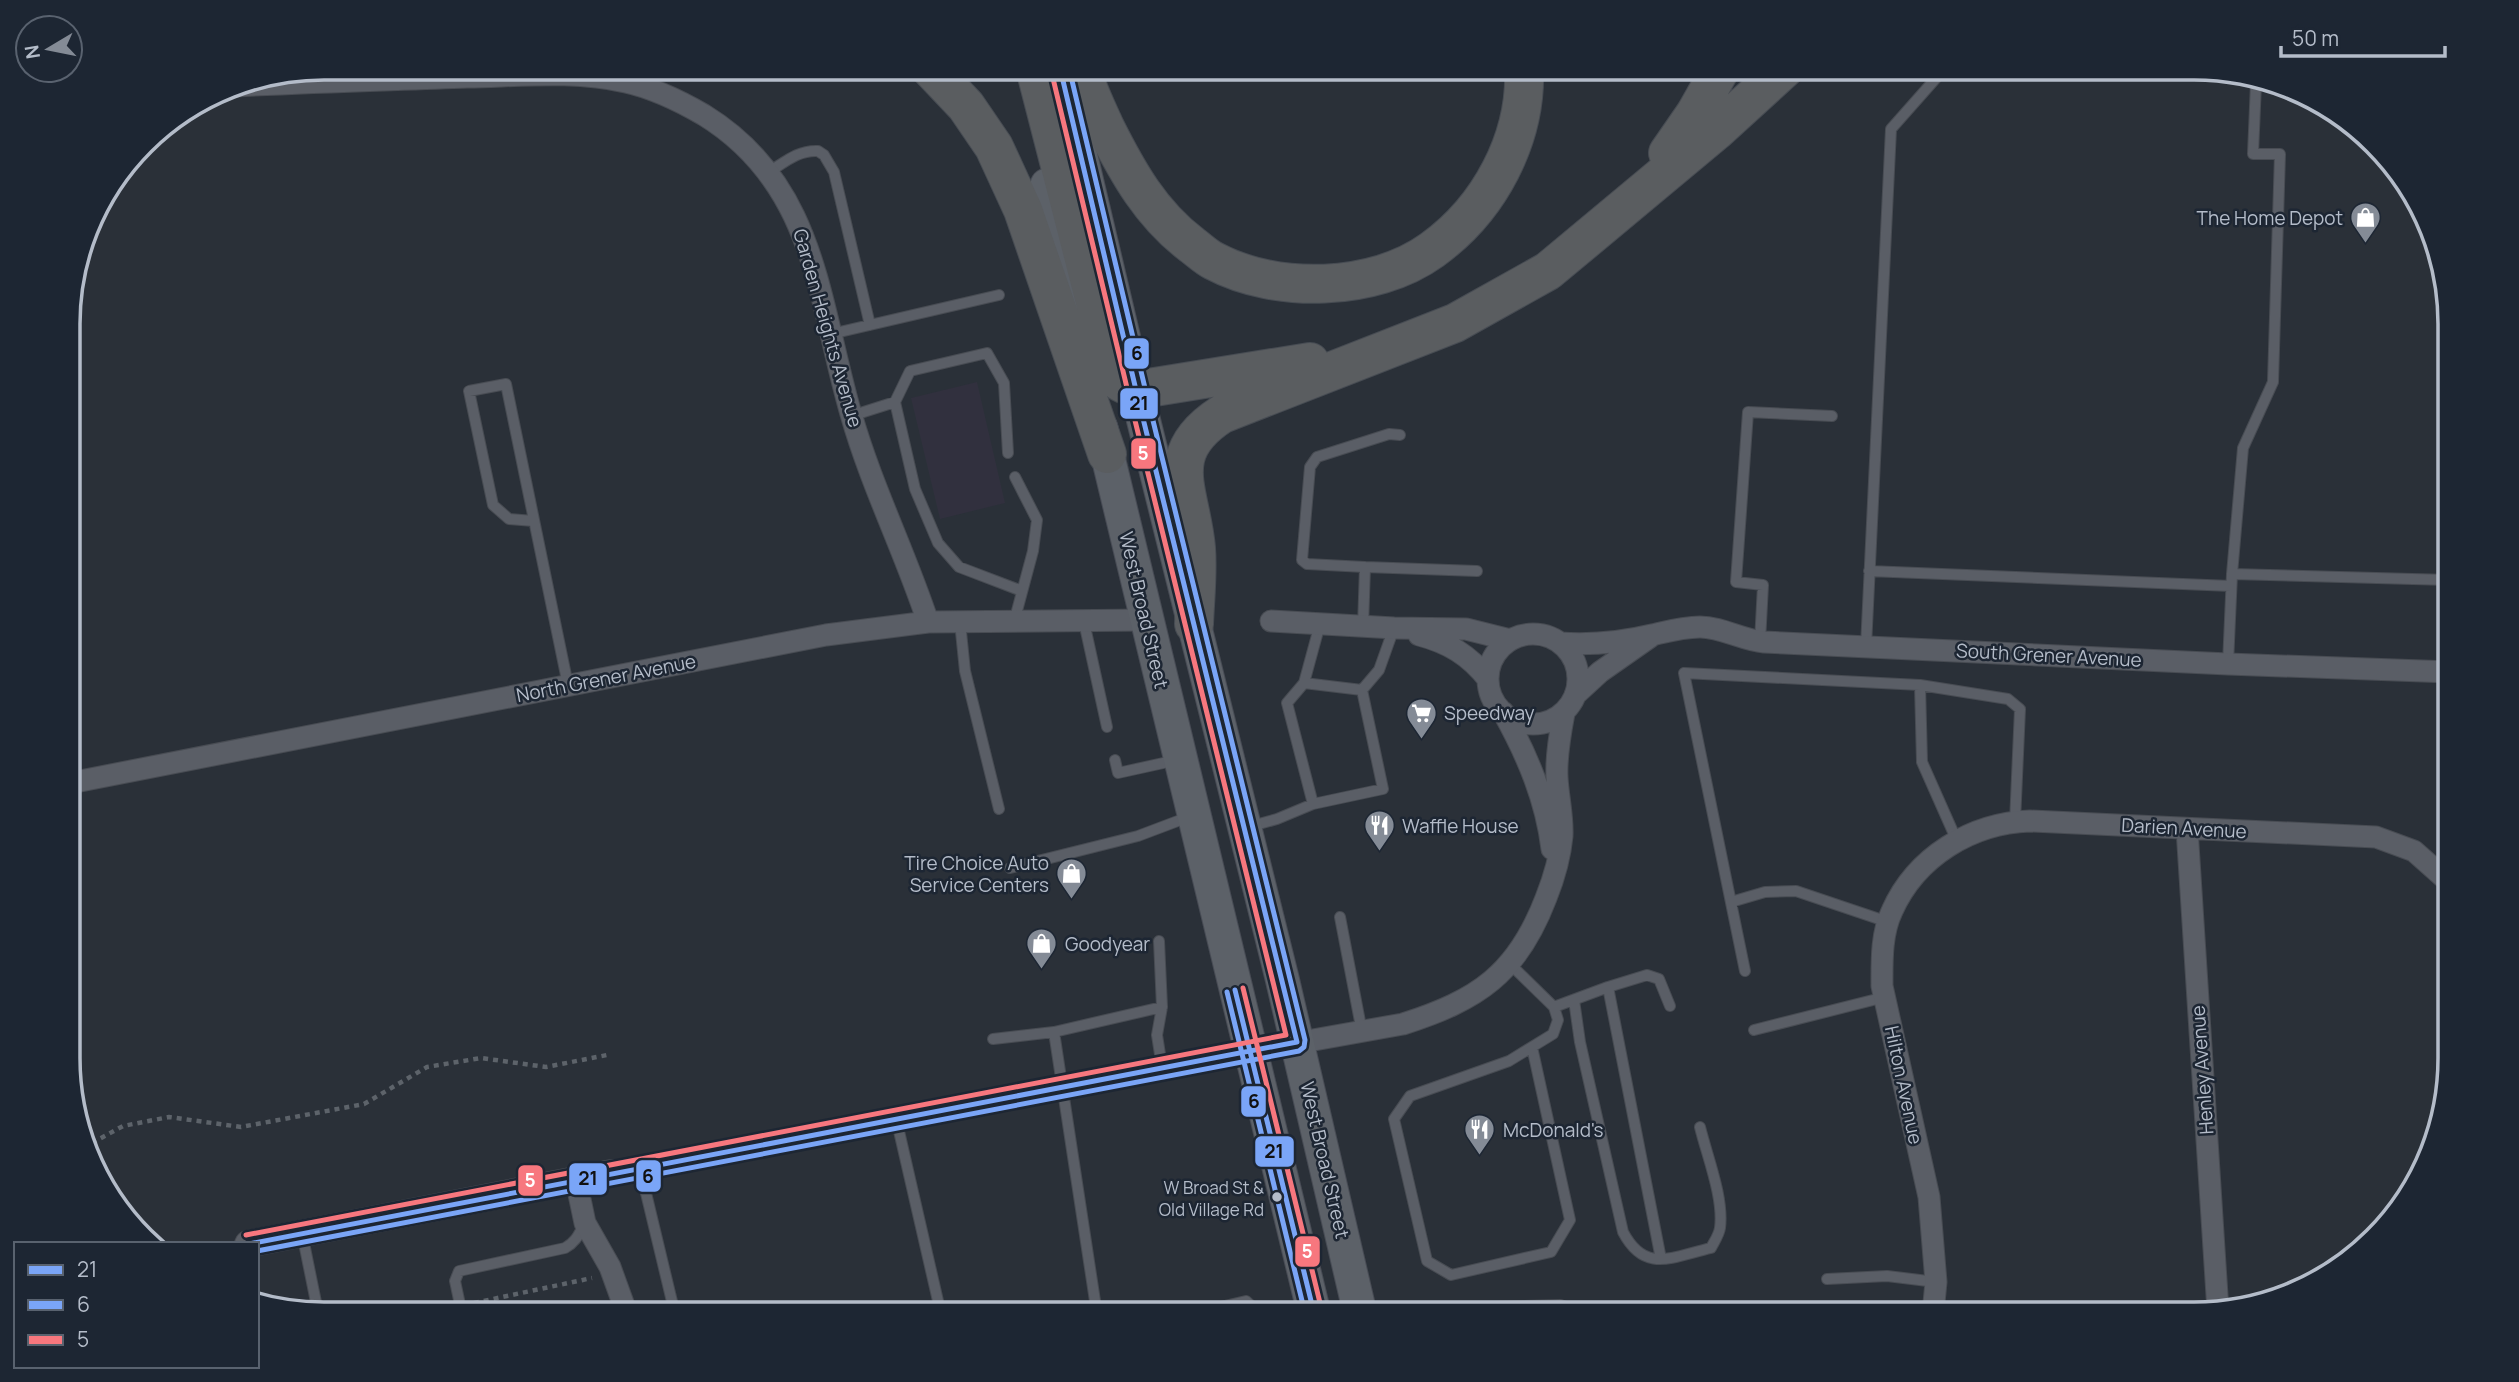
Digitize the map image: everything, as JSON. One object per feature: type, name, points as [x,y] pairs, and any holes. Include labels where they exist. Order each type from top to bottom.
[{"type":"highway","points":[[1084,81],[1126,170],[1161,219],[1170,227],[1213,261],[1251,276],[1287,284],[1325,285],[1361,279],[1397,268],[1430,252],[1458,230],[1483,202],[1514,139],[1522,106],[1523,80]]},
{"type":"highway","points":[[1636,197],[1695,114],[1714,80]]},
{"type":"highway","points":[[1194,624],[1196,550],[1184,480],[1184,459],[1193,438],[1205,425],[1222,414],[1455,323],[1548,271],[1716,131],[1772,80]]},
{"type":"highway","points":[[942,81],[966,106],[994,148],[1017,197],[1048,278],[1107,454]]},
{"type":"highway","points":[[1038,81],[1110,354],[1120,382],[1136,390],[1388,349]]},
{"type":"main road","name":"West Broad Street","points":[[1023,81],[1107,454],[1311,1301]]},
{"type":"main road","name":"West Broad Street","points":[[1063,81],[1358,1301]]},
{"type":"street","name":"Garden Heights Avenue","points":[[284,84],[365,81]]},
{"type":"street","name":"Garden Heights Avenue","points":[[618,81],[659,92],[718,124],[742,144],[768,172],[798,221],[817,277],[851,416],[928,622]]},
{"type":"street","name":"North Grener Avenue","points":[[80,781],[826,635],[928,622],[1147,620]]},
{"type":"street","points":[[1271,621],[1363,627],[1466,629],[1510,640]]},
{"type":"street","name":"South Grener Avenue","points":[[1560,643],[1577,644],[1705,627],[1760,642],[2438,672]]},
{"type":"street","points":[[1394,628],[1436,639],[1456,648],[1476,664],[1488,679],[1491,694],[1523,750],[1540,791],[1550,834],[1555,875]]},
{"type":"street","points":[[258,1242],[1162,1067],[1403,1024],[1470,998],[1498,977],[1522,948],[1538,920],[1555,875],[1562,838],[1562,811],[1557,779],[1558,750],[1578,673],[1574,659],[1560,643],[1540,635],[1524,635],[1510,640],[1495,657],[1488,679]]},
{"type":"street","name":"South Grener Avenue","points":[[1569,704],[1600,672],[1651,635]]},
{"type":"street","points":[[1502,711],[1524,724],[1539,724],[1553,721],[1569,704]]},
{"type":"street","name":"Darien Avenue","points":[[1922,866],[1936,853],[1957,841],[2015,821],[2108,823],[2375,837],[2414,851],[2438,871]]},
{"type":"street","name":"Henley Avenue","points":[[2187,829],[2217,1300]]},
{"type":"street","name":"Hilton Avenue","points":[[1922,866],[1892,910],[1882,956],[1882,986],[1929,1197],[1936,1282],[1934,1301]]},
{"type":"street","points":[[576,1180],[585,1223],[613,1274],[623,1302]]},
{"type":"lane","points":[[1866,646],[1891,129],[1934,80]]},
{"type":"lane","points":[[2228,664],[2231,586],[2243,448],[2273,382],[2280,154],[2253,154],[2256,89]]},
{"type":"lane","points":[[768,172],[796,154],[808,150],[818,151],[829,162],[839,191],[870,325]]},
{"type":"lane","points":[[831,334],[999,295]]},
{"type":"lane","points":[[1008,453],[1004,383],[988,353],[911,371],[895,402],[915,489],[938,543],[959,567],[1022,591]]},
{"type":"lane","points":[[534,521],[509,519],[493,505],[469,391],[506,384],[568,685]]},
{"type":"lane","points":[[851,416],[895,402]]},
{"type":"lane","points":[[1760,642],[1763,585],[1736,582],[1748,412],[1832,416]]},
{"type":"lane","points":[[1400,435],[1389,434],[1317,457],[1310,467],[1304,564],[1477,571]]},
{"type":"lane","points":[[1014,622],[1033,551],[1037,520],[1015,477]]},
{"type":"lane","points":[[1363,627],[1365,567]]},
{"type":"lane","points":[[1869,571],[2231,586]]},
{"type":"lane","points":[[2232,574],[2438,580]]},
{"type":"lane","points":[[960,622],[965,671],[999,809]]},
{"type":"lane","points":[[1084,622],[1107,727]]},
{"type":"lane","points":[[1313,804],[1287,703],[1304,683],[1320,624]]},
{"type":"lane","points":[[1362,690],[1379,670],[1394,628]]},
{"type":"lane","points":[[1745,971],[1684,673],[1920,685],[2008,699],[2020,709],[2015,821]]},
{"type":"lane","points":[[1304,683],[1362,690]]},
{"type":"lane","points":[[1920,685],[1922,762],[1957,841]]},
{"type":"lane","points":[[1245,828],[1278,819],[1313,804],[1383,789],[1362,690]]},
{"type":"lane","points":[[1115,760],[1118,774],[1180,759]]},
{"type":"lane","points":[[1010,868],[1138,836],[1194,815]]},
{"type":"lane","points":[[1731,902],[1765,892],[1796,891],[1888,922]]},
{"type":"lane","points":[[1340,917],[1362,1032]]},
{"type":"lane","points":[[1159,941],[1162,1007],[1157,1035],[1162,1067]]},
{"type":"lane","points":[[1510,964],[1554,1007],[1558,1020],[1553,1034],[1532,1047],[1509,1062],[1410,1096],[1394,1119],[1427,1261],[1451,1275],[1551,1252],[1570,1220],[1532,1047]]},
{"type":"lane","points":[[1554,1007],[1647,975],[1658,979],[1670,1006]]},
{"type":"lane","points":[[1608,987],[1661,1259]]},
{"type":"lane","points":[[1754,1030],[1885,997]]},
{"type":"lane","points":[[1574,1000],[1580,1042],[1623,1232],[1631,1248],[1643,1257],[1661,1259],[1711,1248],[1720,1229],[1720,1207],[1700,1127]]},
{"type":"lane","points":[[993,1039],[1054,1032],[1162,1007]]},
{"type":"lane","points":[[1054,1032],[1095,1302]]},
{"type":"lane","points":[[896,1118],[938,1302]]},
{"type":"lane","points":[[640,1168],[672,1302]]},
{"type":"lane","points":[[460,1302],[456,1280],[459,1271],[565,1248],[572,1244],[585,1223]]},
{"type":"lane","points":[[302,1233],[316,1301]]},
{"type":"lane","points":[[1827,1279],[1887,1276],[1936,1282]]},
{"type":"path","points":[[96,1141],[123,1126],[169,1116],[241,1127],[364,1104],[427,1067],[481,1058],[546,1067],[607,1055]]},
{"type":"path","points":[[474,1302],[613,1274]]},
{"type":"shaded area","points":[[977,382],[1005,503],[940,519],[911,398]]},
{"type":"transit line","name":"5","points":[[246,1235],[1286,1035],[1054,81]]},
{"type":"transit line","name":"21","points":[[259,1242],[1297,1042],[1136,390],[1063,81]]},
{"type":"transit line","name":"6","points":[[259,1251],[1299,1051],[1304,1047],[1305,1040],[1072,81]]},
{"type":"transit line","name":"5","points":[[1243,988],[1320,1301]]},
{"type":"transit line","name":"21","points":[[1235,990],[1311,1301]]},
{"type":"transit line","name":"6","points":[[1227,992],[1302,1301]]},
{"type":"place","name":"The Home Depot","points":[[2366,245]]},
{"type":"place","name":"Speedway","points":[[1421,740]]},
{"type":"place","name":"Waffle House","points":[[1379,853]]},
{"type":"place","name":"Tire Choice Auto Service Centers","points":[[1072,901]]},
{"type":"place","name":"Goodyear","points":[[1042,971]]},
{"type":"place","name":"McDonald's","points":[[1480,1157]]},
{"type":"place","name":"W Broad St & Old Village Rd","points":[[1277,1197]]}]
